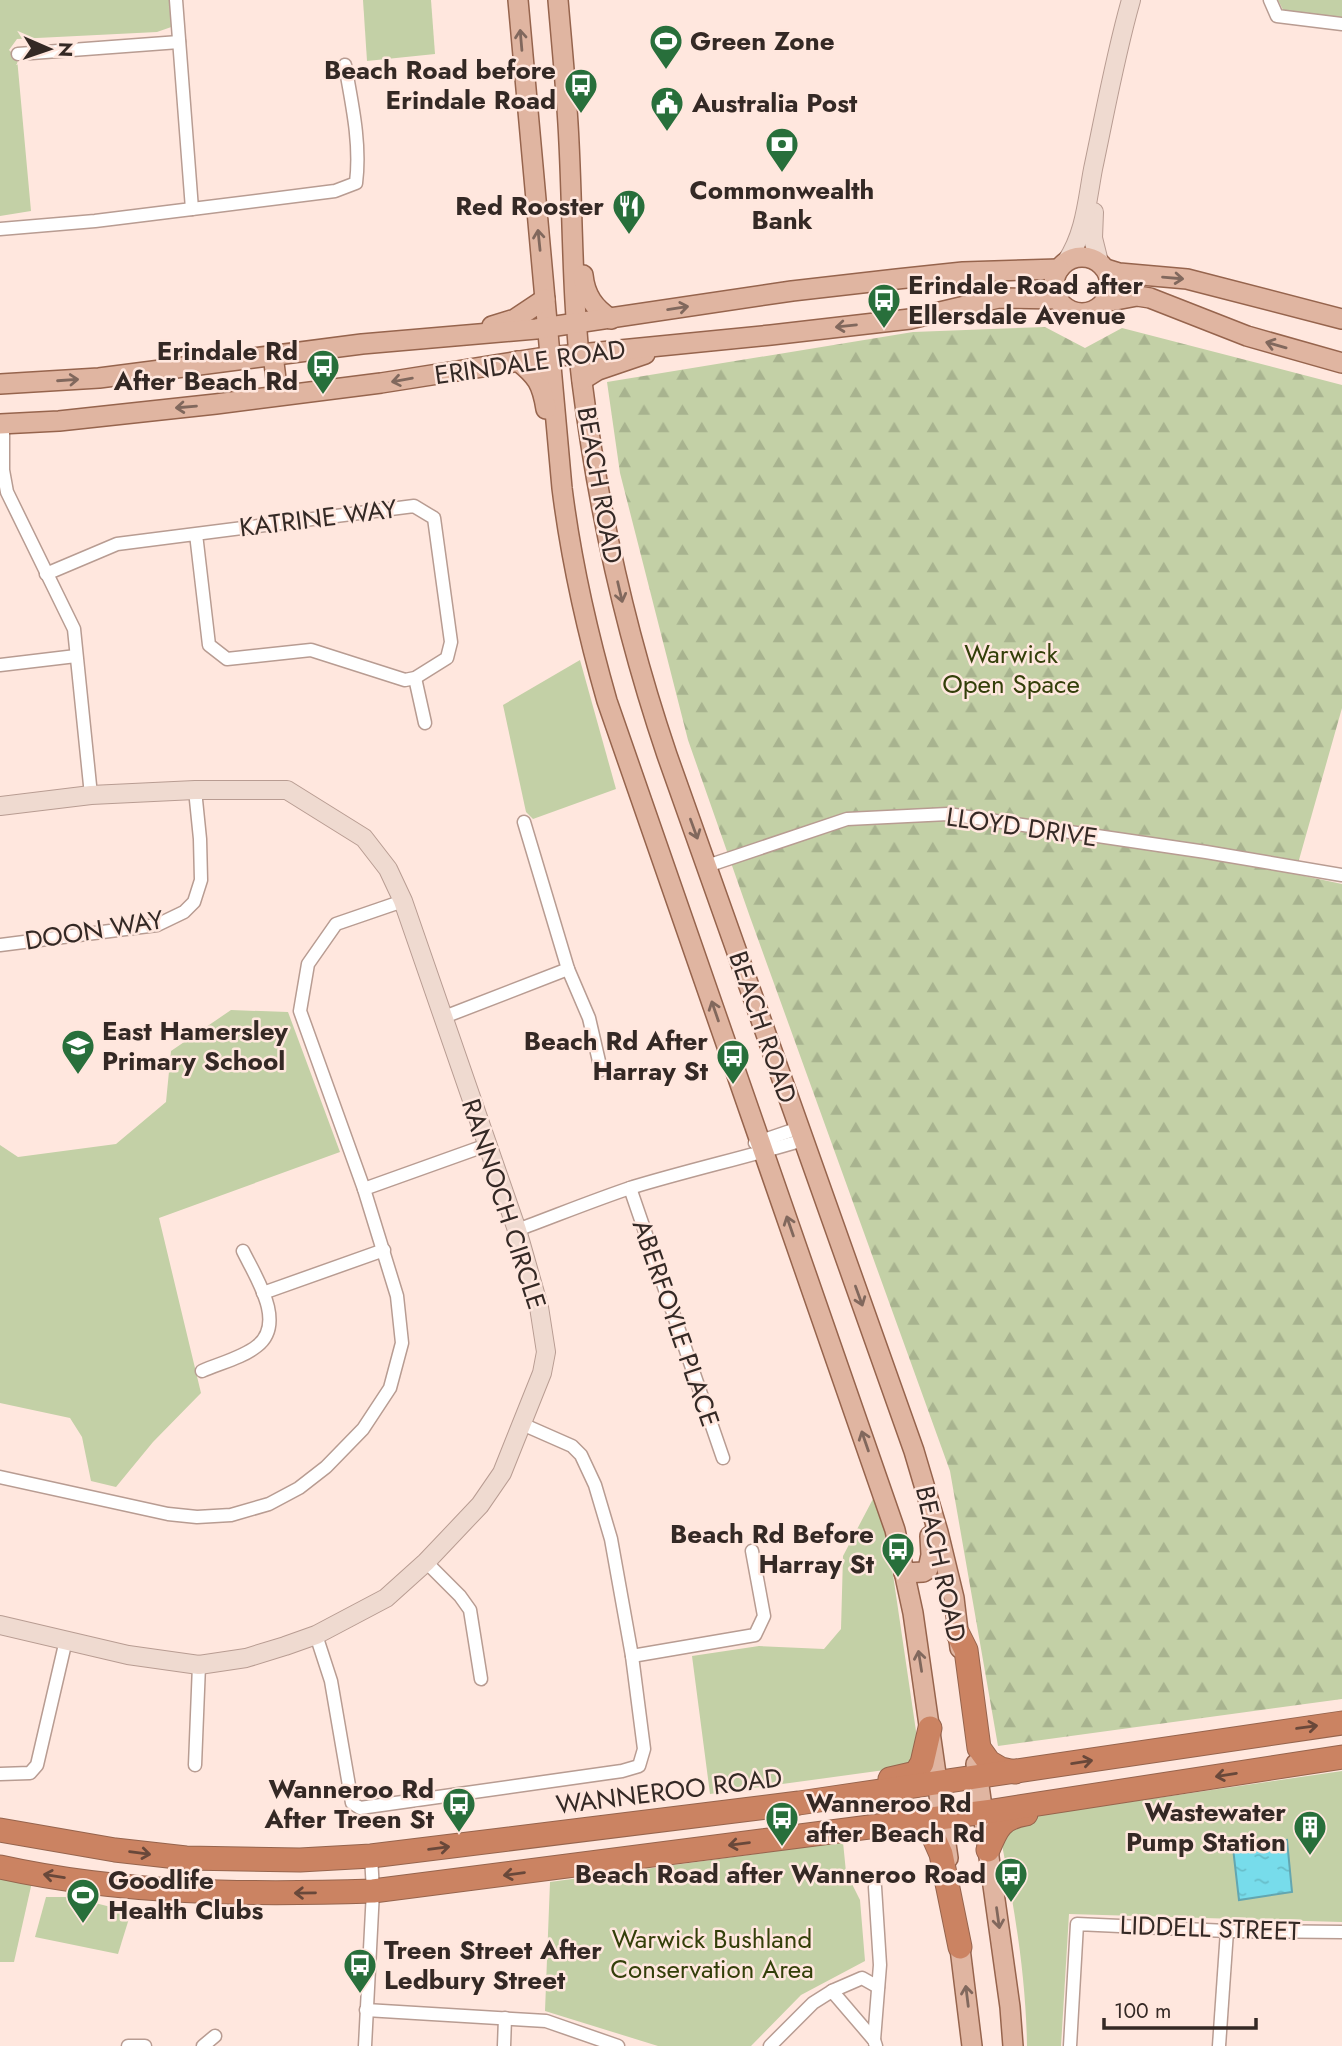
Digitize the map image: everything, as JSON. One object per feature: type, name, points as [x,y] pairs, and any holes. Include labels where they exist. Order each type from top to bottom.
[{"type":"highway","points":[[958,1634],[966,1650],[979,1748],[989,1762],[1001,1769],[1015,1772]]},
{"type":"highway","name":"WANNEROO ROAD","points":[[0,1830],[115,1850],[186,1858],[300,1860],[372,1856],[672,1821],[1342,1723]]},
{"type":"highway","points":[[799,1803],[916,1773],[922,1763],[930,1728]]},
{"type":"highway","points":[[0,1867],[93,1882],[169,1890],[273,1893],[373,1891],[943,1818],[1342,1758]]},
{"type":"highway","points":[[988,1850],[997,1830],[1009,1817],[1139,1794],[1176,1783]]},
{"type":"highway","points":[[904,1823],[930,1829],[941,1854],[960,1947]]},
{"type":"main road","name":"BEACH ROAD","points":[[518,0],[560,468],[588,634],[607,701],[895,1530],[930,1728],[972,2046]]},
{"type":"main road","name":"BEACH ROAD","points":[[558,0],[569,141],[579,353],[594,465],[613,565],[646,693],[926,1489],[954,1598],[1010,2007],[1013,2046]]},
{"type":"main road","points":[[571,210],[579,241],[584,288],[599,312],[611,318]]},
{"type":"main road","name":"ERINDALE ROAD","points":[[0,384],[99,378],[273,355],[577,324],[792,291],[963,272],[1063,265],[1082,257],[1119,272],[1187,279],[1342,319]]},
{"type":"main road","points":[[1058,299],[1055,278],[1063,265]]},
{"type":"main road","points":[[1102,265],[1110,285],[1105,302]]},
{"type":"main road","name":"ERINDALE ROAD","points":[[1,424],[59,421],[381,383],[550,356],[910,319],[999,298],[1058,299],[1072,311],[1081,313],[1090,312],[1105,302],[1137,296],[1150,298],[1247,336],[1342,363]]},
{"type":"main road","points":[[420,340],[447,331],[487,328],[515,319],[545,299]]},
{"type":"main road","points":[[582,380],[598,370],[646,354],[706,349],[733,338]]},
{"type":"main road","points":[[273,355],[278,395]]},
{"type":"main road","points":[[518,361],[534,373],[543,391],[550,437],[560,468]]},
{"type":"main road","points":[[904,1573],[923,1572],[928,1569],[930,1562],[926,1489]]},
{"type":"street","points":[[176,0],[192,209]]},
{"type":"street","points":[[1063,265],[1075,248],[1084,221],[1115,62],[1131,0]]},
{"type":"street","points":[[1102,265],[1093,238],[1092,222],[1123,64],[1140,0]]},
{"type":"street","points":[[1270,0],[1277,16],[1342,24]]},
{"type":"street","points":[[18,54],[179,42]]},
{"type":"street","points":[[0,229],[94,221],[335,191],[356,183],[359,164],[354,112],[345,65]]},
{"type":"street","points":[[1,424],[7,492],[74,629],[91,795]]},
{"type":"street","name":"KATRINE WAY","points":[[46,573],[117,544],[414,506],[434,517],[451,642],[447,658],[415,678]]},
{"type":"street","points":[[195,534],[209,645],[227,659],[311,650],[405,680],[415,678],[425,723]]},
{"type":"street","points":[[0,665],[76,656]]},
{"type":"street","name":"RANNOCH CIRCLE","points":[[0,806],[91,795],[195,790],[287,790],[364,838],[388,869],[403,901],[517,1230],[539,1307],[546,1352],[542,1373],[522,1424],[502,1473],[491,1490],[426,1562],[386,1598],[316,1635],[246,1658],[199,1665],[128,1655],[0,1625]]},
{"type":"street","name":"DOON WAY","points":[[0,945],[157,925],[184,912],[194,902],[201,880],[201,839],[195,790]]},
{"type":"street","name":"LLOYD DRIVE","points":[[707,866],[847,819],[948,814],[1342,875]]},
{"type":"street","points":[[524,822],[568,969],[589,1018],[601,1070]]},
{"type":"street","points":[[0,1477],[169,1514],[197,1517],[231,1515],[269,1504],[299,1488],[326,1467],[363,1429],[390,1388],[400,1356],[402,1328],[397,1296],[384,1250],[300,1010],[308,964],[336,924],[403,901]]},
{"type":"street","points":[[444,1017],[568,969]]},
{"type":"street","points":[[517,1230],[630,1188],[801,1134]]},
{"type":"street","points":[[364,1189],[486,1145]]},
{"type":"street","name":"ABERFOYLE PLACE","points":[[630,1188],[723,1458]]},
{"type":"street","points":[[263,1293],[384,1250]]},
{"type":"street","points":[[202,1371],[247,1353],[260,1345],[267,1333],[271,1320],[263,1293],[243,1251]]},
{"type":"street","points":[[316,1635],[331,1681],[352,1803],[360,1808],[595,1775],[639,1766],[644,1749],[632,1656],[611,1539],[590,1472],[581,1455],[572,1446],[522,1424]]},
{"type":"street","points":[[632,1656],[755,1635],[764,1616],[752,1551]]},
{"type":"street","points":[[426,1562],[470,1610],[481,1679]]},
{"type":"street","points":[[0,1774],[30,1773],[37,1765],[66,1640]]},
{"type":"street","points":[[195,1765],[199,1665]]},
{"type":"street","points":[[365,2046],[373,1891],[372,1856]]},
{"type":"street","points":[[874,2043],[880,1965],[875,1887]]},
{"type":"street","name":"LIDDELL STREET","points":[[1070,2046],[1077,1924],[1227,1931],[1342,1932]]},
{"type":"street","points":[[1219,2046],[1227,1931]]},
{"type":"street","points":[[770,2046],[813,2003],[832,1991],[862,1979],[878,1987]]},
{"type":"street","points":[[832,1991],[874,2043]]},
{"type":"street","points":[[366,2010],[546,2021],[618,2046]]},
{"type":"street","points":[[504,2046],[505,2018]]},
{"type":"street","points":[[203,2046],[215,2036]]},
{"type":"street","points":[[128,2046],[145,2046]]},
{"type":"green space","points":[[0,0],[175,0],[177,25],[157,32],[17,39],[9,50],[17,58],[31,211],[0,216]]},
{"type":"green space","points":[[363,0],[431,0],[435,54],[367,61]]},
{"type":"green space","points":[[1278,0],[1342,0],[1342,19],[1283,10]]},
{"type":"green space","name":"Warwick Open Space","points":[[1045,327],[1085,348],[1122,328],[1342,385],[1342,708],[1295,874],[1342,884],[1342,1699],[998,1746],[950,1471],[688,740],[620,473],[607,382],[913,332]]},
{"type":"green space","points":[[580,660],[616,789],[533,819],[526,812],[503,705]]},
{"type":"green space","points":[[231,1010],[288,1012],[340,1152],[159,1218],[201,1393],[153,1442],[116,1487],[91,1481],[82,1437],[70,1418],[0,1403],[0,1145],[18,1157],[116,1144],[166,1102],[171,1051]]},
{"type":"green space","points":[[874,1497],[887,1534],[921,1765],[710,1794],[692,1656],[759,1646],[824,1649],[841,1629],[843,1556]]},
{"type":"green space","points":[[1342,1771],[1342,1922],[1069,1914],[1061,2046],[1027,2046],[1019,1945],[1002,1845],[1019,1818]]},
{"type":"green space","name":"Warwick Bushland Conservation Area","points":[[843,1842],[846,1872],[860,1900],[865,1961],[801,1995],[751,2046],[658,2046],[545,2011],[550,1882]]},
{"type":"green space","points":[[0,1875],[32,1882],[14,1962],[0,1962]]},
{"type":"green space","name":"Goodlife Health Clubs","points":[[46,1897],[71,1897],[131,1912],[118,1954],[35,1937]]},
{"type":"water","points":[[1287,1840],[1292,1892],[1239,1900],[1233,1848]]},
{"type":"place","name":"Green Zone","points":[[666,71]]},
{"type":"place","name":"Beach Road before Erindale Road","points":[[581,115]]},
{"type":"place","name":"Australia Post","points":[[667,133]]},
{"type":"place","name":"Commonwealth Bank","points":[[782,174]]},
{"type":"place","name":"Red Rooster","points":[[629,236]]},
{"type":"place","name":"Erindale Road after Ellersdale Avenue","points":[[884,330]]},
{"type":"place","name":"Erindale Rd After Beach Rd","points":[[323,396]]},
{"type":"place","name":"East Hamersley Primary School","points":[[78,1076]]},
{"type":"place","name":"Beach Rd After Harray St","points":[[733,1086]]},
{"type":"place","name":"Beach Rd Before Harray St","points":[[898,1579]]},
{"type":"place","name":"Wanneroo Rd After Treen St","points":[[459,1834]]},
{"type":"place","name":"Wanneroo Rd after Beach Rd","points":[[782,1848]]},
{"type":"place","name":"Wastewater Pump Station","points":[[1310,1857]]},
{"type":"place","name":"Beach Road after Wanneroo Road","points":[[1011,1904]]},
{"type":"place","name":"Goodlife Health Clubs","points":[[83,1925]]},
{"type":"place","name":"Treen Street After Ledbury Street","points":[[360,1995]]}]
